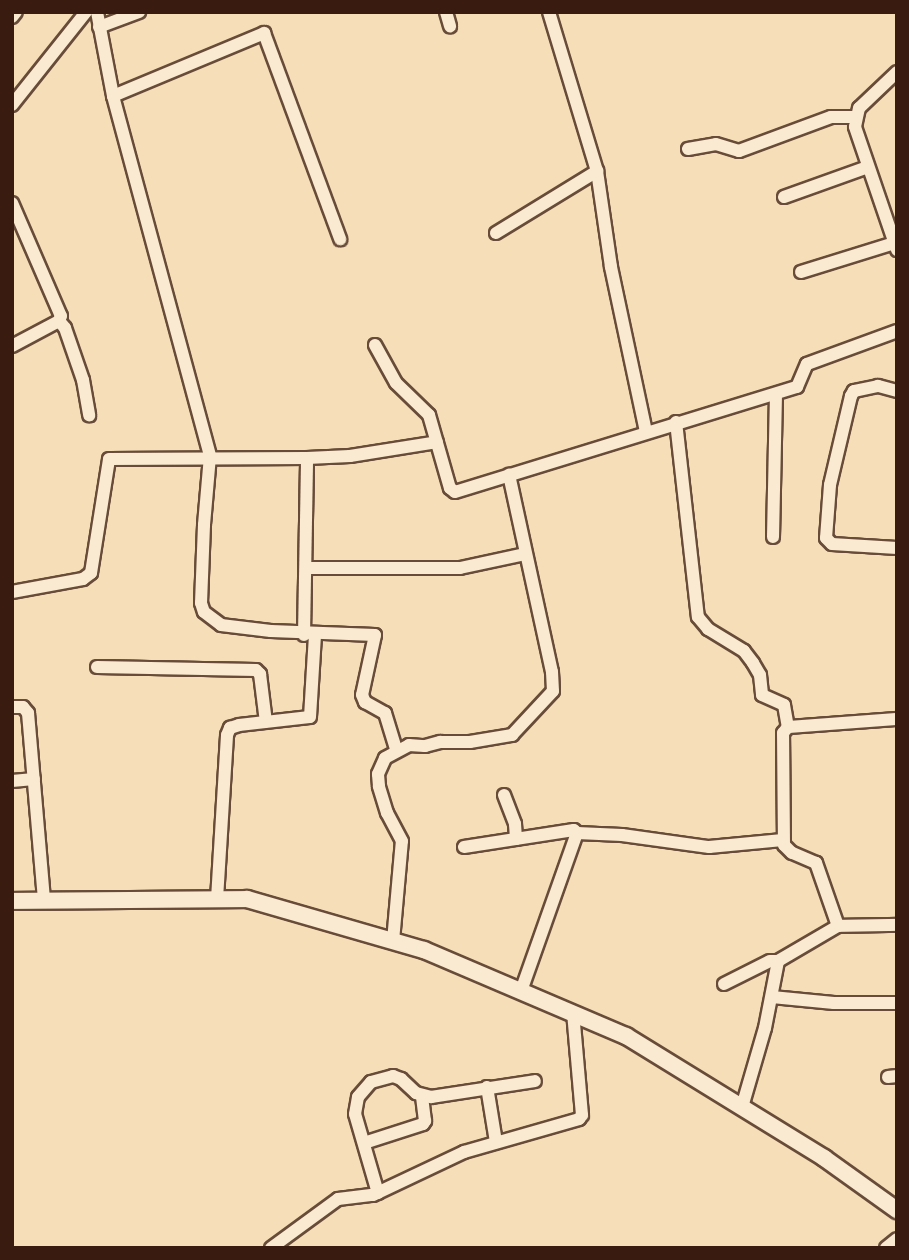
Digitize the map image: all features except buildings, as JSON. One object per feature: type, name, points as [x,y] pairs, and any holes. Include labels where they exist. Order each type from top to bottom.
[{"type":"street","points":[[12,17],[16,12]]},
{"type":"street","points":[[12,105],[86,12]]},
{"type":"street","points":[[97,12],[113,96],[210,456],[204,525],[201,603],[204,612],[221,625],[309,635],[375,635],[362,695],[365,702],[385,713],[396,750]]},
{"type":"street","points":[[99,27],[139,12]]},
{"type":"street","points":[[446,12],[450,26]]},
{"type":"street","points":[[549,12],[597,171],[611,267],[646,432]]},
{"type":"street","points":[[113,96],[264,33],[340,239]]},
{"type":"street","points":[[801,272],[896,247],[855,127],[856,117],[870,96],[897,72]]},
{"type":"street","points":[[688,149],[716,144],[739,151],[831,117],[856,117]]},
{"type":"street","points":[[784,197],[869,167]]},
{"type":"street","points":[[496,233],[597,171]]},
{"type":"street","points":[[12,203],[61,316],[59,321],[12,346]]},
{"type":"street","points":[[59,321],[65,328],[83,380],[89,415]]},
{"type":"street","points":[[376,345],[396,383],[426,411],[454,492],[797,387],[807,364],[897,331]]},
{"type":"street","points":[[897,391],[878,386],[854,391],[851,396],[830,485],[826,538],[832,544],[897,548]]},
{"type":"street","points":[[773,537],[776,394]]},
{"type":"street","points":[[677,422],[698,617],[708,629],[744,651],[760,675],[762,695],[766,699],[778,699],[784,705],[788,727],[782,737],[783,839],[792,853],[816,863],[838,926]]},
{"type":"street","points":[[12,592],[89,576],[109,458],[350,456],[437,442]]},
{"type":"street","points":[[217,899],[227,735],[230,728],[310,717],[306,568],[307,458]]},
{"type":"street","points":[[393,941],[402,841],[387,813],[378,774],[385,758],[409,745],[425,747],[440,742],[501,739],[525,724],[553,691],[552,672],[509,475]]},
{"type":"street","points":[[306,568],[460,568],[525,554]]},
{"type":"street","points":[[97,667],[256,670],[260,674],[266,722]]},
{"type":"street","points":[[12,707],[23,707],[28,713],[44,899]]},
{"type":"street","points":[[788,727],[897,719]]},
{"type":"street","points":[[12,781],[34,779]]},
{"type":"street","points":[[504,795],[515,824],[516,839]]},
{"type":"street","points":[[464,847],[574,831],[709,847],[783,839]]},
{"type":"street","points":[[521,991],[577,833]]},
{"type":"street","points":[[12,901],[247,899],[424,950],[626,1035],[824,1158],[897,1210]]},
{"type":"street","points":[[724,984],[770,961],[778,961],[838,926],[897,925]]},
{"type":"street","points":[[742,1107],[772,997],[778,961]]},
{"type":"street","points":[[772,997],[834,1003],[897,1003]]},
{"type":"street","points":[[271,1248],[338,1199],[363,1198],[378,1193],[464,1152],[581,1117],[573,1013]]},
{"type":"street","points":[[378,1193],[355,1106],[358,1097],[371,1082],[393,1076],[422,1096],[535,1081]]},
{"type":"street","points":[[487,1087],[496,1142]]},
{"type":"street","points":[[363,1143],[423,1124],[425,1121],[422,1096]]},
{"type":"street","points":[[886,1248],[897,1239]]}]
